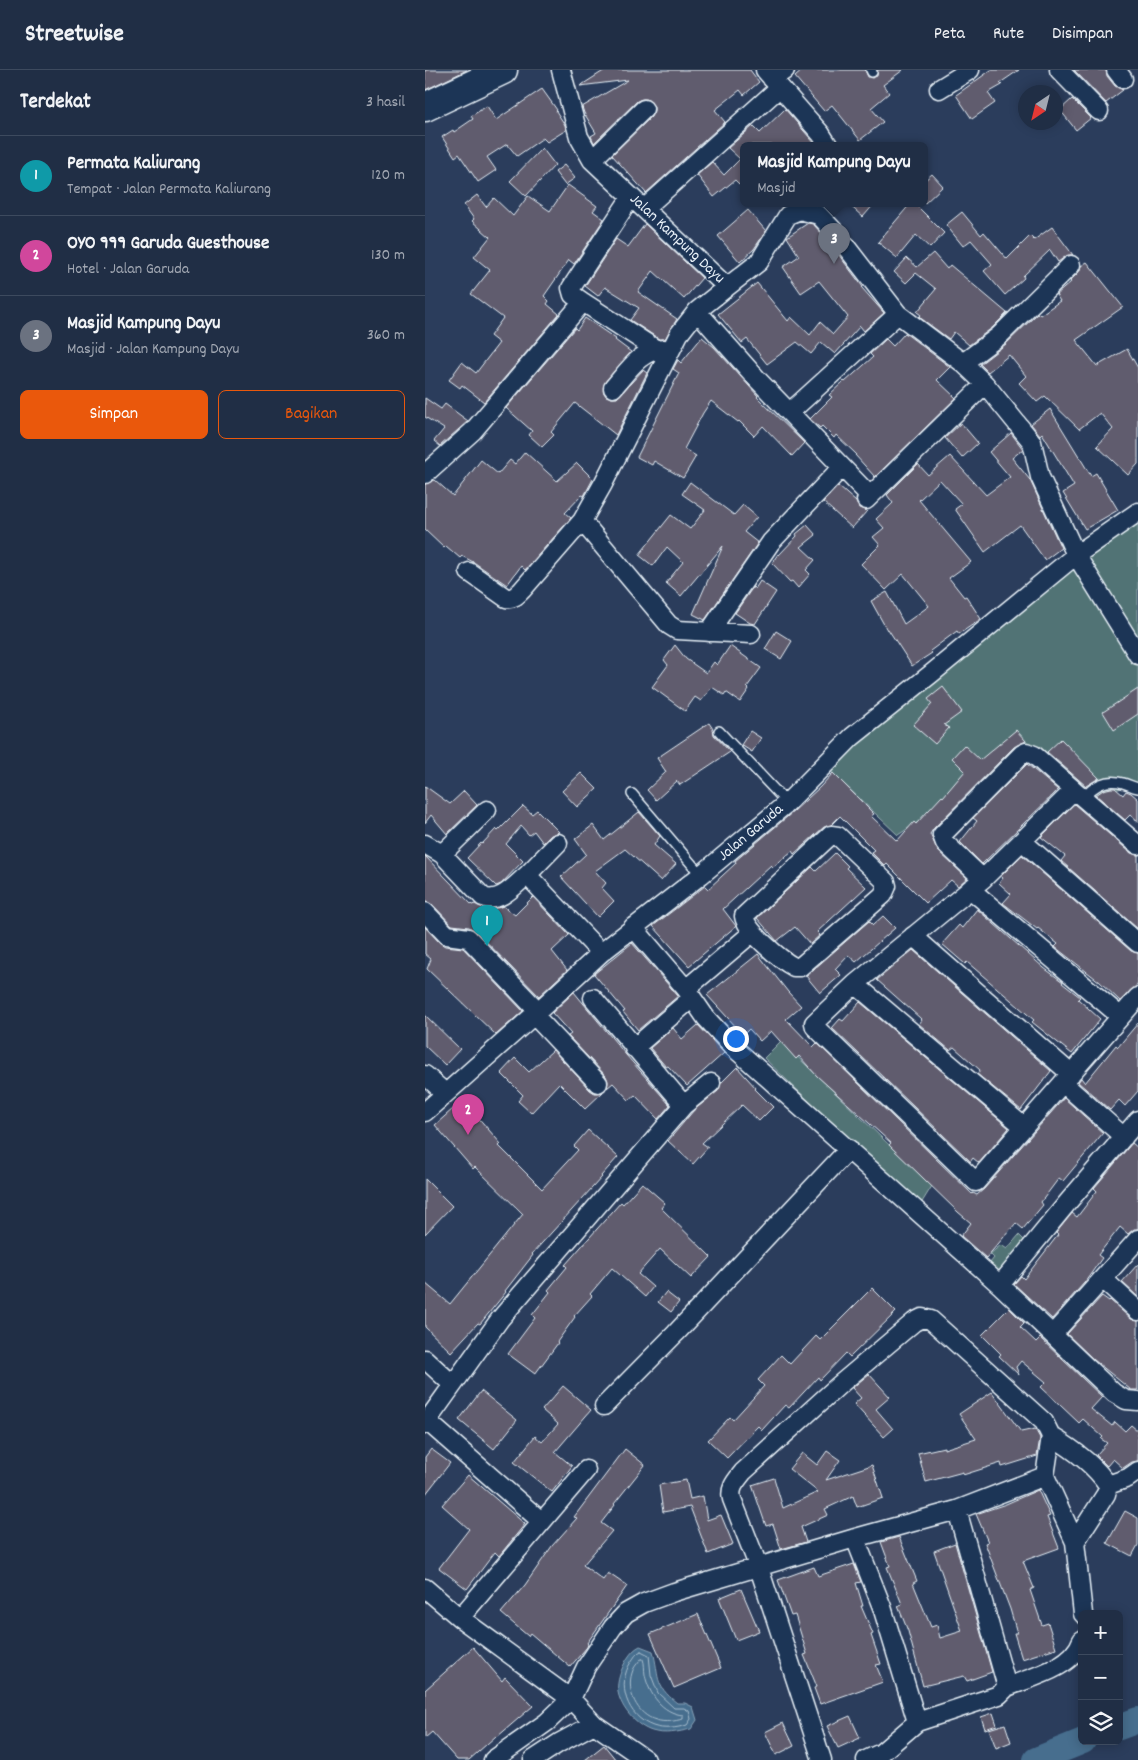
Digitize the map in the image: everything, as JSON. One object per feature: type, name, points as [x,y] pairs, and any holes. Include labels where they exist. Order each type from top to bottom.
[{"type":"main road","points":[[425,106],[503,70]]},
{"type":"street","name":"Jalan Kampung Dayu","points":[[561,70],[579,137],[591,160],[727,286],[759,262],[788,215],[800,210],[821,209],[834,231],[898,314],[963,363],[985,384],[1032,442],[1040,477],[1076,554],[1138,656]]},
{"type":"street","points":[[939,89],[970,70]]},
{"type":"street","points":[[1059,70],[1099,111]]},
{"type":"street","points":[[644,208],[775,77],[826,142]]},
{"type":"street","points":[[591,160],[645,109]]},
{"type":"street","points":[[631,197],[571,288],[573,295],[583,302],[663,349]]},
{"type":"street","points":[[963,363],[999,336],[1071,265]]},
{"type":"street","points":[[613,388],[638,359],[663,349],[679,334],[697,311],[727,286]]},
{"type":"street","points":[[425,474],[473,431],[583,302]]},
{"type":"street","points":[[697,311],[758,380],[842,467],[868,498],[985,384]]},
{"type":"street","points":[[789,412],[898,314]]},
{"type":"street","points":[[469,572],[502,596],[513,598],[522,590],[582,521],[603,484],[663,349]]},
{"type":"street","points":[[709,632],[771,542],[842,467]]},
{"type":"street","name":"Jalan Garuda","points":[[425,1112],[601,953],[701,875],[787,804],[852,737],[1076,554],[1138,512]]},
{"type":"street","points":[[582,521],[669,625],[677,630],[751,634]]},
{"type":"street","points":[[1120,1016],[977,884],[945,843],[942,835],[1026,752],[1034,755],[1138,845]]},
{"type":"street","points":[[1079,794],[1022,841],[977,884],[855,984],[815,1021],[815,1027],[976,1182],[1138,997]]},
{"type":"street","points":[[442,854],[487,810]]},
{"type":"street","points":[[831,835],[839,836],[886,882],[887,886],[883,895],[800,967],[791,965],[752,933],[744,920],[746,914],[831,835]]},
{"type":"street","points":[[1022,841],[1138,943]]},
{"type":"street","points":[[425,844],[442,854],[483,897],[498,898],[527,875],[558,843]]},
{"type":"street","points":[[527,875],[601,953]]},
{"type":"street","points":[[425,912],[447,935],[467,938],[598,1082]]},
{"type":"street","points":[[633,927],[689,993],[706,1018],[732,1046],[1000,1285],[1114,1393],[1126,1400],[1138,1402]]},
{"type":"street","points":[[634,1048],[752,933]]},
{"type":"street","points":[[913,936],[1068,1079],[1124,1137]]},
{"type":"street","points":[[855,984],[1024,1127]]},
{"type":"street","points":[[593,998],[684,1105]]},
{"type":"street","points":[[425,1075],[445,1093]]},
{"type":"street","points":[[541,1522],[426,1423],[500,1319],[684,1105],[711,1083]]},
{"type":"street","points":[[1000,1285],[1138,1120]]},
{"type":"street","points":[[604,1406],[676,1333],[849,1149]]},
{"type":"street","points":[[1053,1334],[1138,1239]]},
{"type":"street","points":[[1103,1279],[1138,1312]]},
{"type":"street","points":[[822,1760],[759,1568],[732,1499],[731,1491],[743,1472],[838,1386],[919,1320],[927,1318],[931,1320],[1045,1422],[1051,1436],[1045,1476],[1075,1542],[1083,1610]]},
{"type":"street","points":[[425,1359],[452,1384]]},
{"type":"street","points":[[1051,1436],[1092,1466],[1108,1486]]},
{"type":"street","points":[[461,1618],[586,1470]]},
{"type":"street","points":[[1108,1486],[1128,1478],[1138,1471]]},
{"type":"street","points":[[493,1760],[547,1722],[571,1699],[586,1668],[613,1627],[626,1613],[644,1603],[855,1538],[957,1510],[1045,1476]]},
{"type":"street","points":[[1075,1542],[1106,1494],[1108,1486]]},
{"type":"street","points":[[957,1510],[1007,1687]]},
{"type":"street","points":[[855,1538],[882,1607],[917,1722]]},
{"type":"street","points":[[425,1588],[461,1618],[571,1699],[594,1724],[646,1760]]},
{"type":"street","points":[[879,1758],[917,1722],[999,1695],[1007,1687],[1062,1665],[1072,1656],[1078,1646]]},
{"type":"street","points":[[547,1722],[559,1743]]},
{"type":"street","points":[[533,1760],[594,1724]]},
{"type":"lane","points":[[719,731],[787,804]]},
{"type":"lane","points":[[1079,794],[1099,784],[1115,781],[1138,788]]},
{"type":"lane","points":[[632,794],[701,875]]},
{"type":"green space","points":[[1138,512],[1138,784],[1083,798],[1022,754],[898,835],[824,765]]},
{"type":"green space","points":[[781,1041],[932,1186],[919,1207],[764,1058]]},
{"type":"green space","points":[[1019,1235],[1028,1244],[999,1282],[985,1269],[994,1258],[990,1254],[1001,1245],[1007,1249]]},
{"type":"water","points":[[640,1646],[653,1651],[659,1680],[664,1691],[677,1703],[685,1703],[693,1707],[697,1720],[691,1729],[667,1733],[646,1729],[630,1716],[622,1704],[618,1692],[621,1670],[633,1651]]},
{"type":"building","points":[[425,70],[467,70],[425,90]]},
{"type":"building","points":[[605,70],[750,70],[759,82],[744,95],[740,90],[715,110],[725,122],[646,193],[612,155],[651,117],[654,106],[647,99],[637,101],[594,143],[591,136],[596,133],[582,107],[628,80],[580,86]]},
{"type":"building","points":[[803,70],[865,70],[868,77],[872,78],[877,76],[878,70],[903,70],[883,85],[889,93],[871,108],[883,122],[860,140],[832,105],[824,111],[795,77]]},
{"type":"building","points":[[991,70],[1019,70],[1000,83],[1002,85],[988,93],[995,103],[972,119],[956,95]]},
{"type":"building","points":[[1074,70],[1106,70],[1107,76],[1115,86],[1123,90],[1106,103]]},
{"type":"building","points":[[542,89],[557,110],[566,130],[547,142],[543,138],[517,156],[507,144],[487,157],[496,170],[478,182],[459,154],[455,157],[442,137],[453,130],[454,132],[473,119],[471,116],[487,106],[496,120]]},
{"type":"building","points":[[1072,99],[1091,118],[1076,130],[1063,114],[1063,107]]},
{"type":"building","points":[[785,109],[813,142],[740,142],[740,159],[728,148],[753,126],[760,133]]},
{"type":"building","points":[[542,148],[555,165],[526,196],[510,181]]},
{"type":"building","points":[[740,159],[740,185],[735,180],[714,197],[697,175],[712,162],[724,175]]},
{"type":"building","points":[[564,165],[575,178],[565,185],[555,172]]},
{"type":"building","points":[[932,174],[943,186],[928,200],[928,178]]},
{"type":"building","points":[[568,185],[597,206],[593,211],[604,219],[574,264],[569,260],[544,296],[549,301],[547,304],[559,314],[484,402],[462,385],[460,388],[449,380],[462,362],[476,373],[499,343],[490,336],[503,318],[471,294],[490,270],[474,257],[490,237],[472,221],[474,219],[464,205],[477,195],[486,207],[494,198],[513,216],[528,196],[550,211]]},
{"type":"building","points":[[852,207],[872,207],[863,217]]},
{"type":"building","points":[[908,207],[918,207],[944,233],[930,248],[916,235],[897,258],[878,242]]},
{"type":"building","points":[[748,210],[766,231],[754,249],[740,262],[718,236]]},
{"type":"building","points":[[962,212],[981,235],[984,232],[1007,259],[1030,236],[1034,240],[1052,227],[1073,255],[1068,255],[1058,262],[1050,250],[1005,295],[984,271],[992,264],[971,240],[963,246],[946,225]]},
{"type":"building","points":[[808,223],[813,224],[826,238],[862,288],[884,313],[864,331],[860,326],[835,354],[821,342],[811,354],[797,342],[767,364],[747,339],[742,343],[718,314],[757,283],[788,321],[791,317],[810,335],[820,322],[833,334],[848,317],[819,281],[801,293],[783,267],[799,256],[787,237]]},
{"type":"building","points":[[645,224],[702,278],[684,299],[653,271],[638,292],[677,319],[665,339],[659,339],[630,320],[639,308],[605,287],[598,296],[585,286],[616,239],[628,247]]},
{"type":"building","points":[[933,253],[947,269],[950,265],[1007,313],[992,328],[969,345],[954,332],[949,339],[919,317],[921,315],[917,312],[936,289],[916,273],[906,283],[894,272],[907,258],[917,267]]},
{"type":"building","points":[[1087,262],[1123,307],[1076,340],[1097,366],[1127,349],[1138,368],[1138,464],[1128,475],[1097,446],[1113,429],[1100,413],[1079,429],[1045,396],[1037,402],[1019,383],[1026,376],[1009,355],[988,372],[980,364],[1006,344],[1038,313],[1040,315],[1060,301],[1056,295],[1071,282],[1081,266]]},
{"type":"building","points":[[585,318],[616,339],[631,352],[605,382],[603,391],[606,396],[617,398],[643,370],[647,373],[616,435],[575,403],[551,432],[554,435],[542,447],[529,435],[532,431],[506,408],[575,328],[577,330]]},
{"type":"building","points":[[905,333],[950,367],[937,380],[956,398],[875,477],[856,454],[836,435],[834,438],[822,426],[820,428],[810,419],[832,397],[829,395],[873,357],[870,354],[886,339],[893,346]]},
{"type":"building","points":[[702,337],[714,347],[757,397],[804,443],[792,456],[763,426],[754,436],[739,421],[711,401],[684,449],[696,456],[683,478],[654,461],[652,465],[637,457],[679,373],[673,369],[678,360],[681,363]]},
{"type":"building","points":[[425,398],[441,409],[445,404],[468,421],[440,446],[434,441],[444,429],[425,417]]},
{"type":"building","points":[[1050,409],[1091,476],[1096,473],[1118,510],[1085,529],[1063,493],[1074,486],[1042,433],[1040,435],[1031,424]]},
{"type":"building","points":[[961,423],[978,443],[962,458],[945,438]]},
{"type":"building","points":[[1011,433],[1023,449],[1012,458],[1030,480],[1061,548],[1045,560],[1020,525],[985,552],[955,509],[962,504],[940,480],[919,500],[971,562],[949,578],[964,597],[966,596],[981,619],[959,634],[957,631],[930,651],[932,653],[912,666],[887,630],[871,601],[887,592],[904,624],[929,606],[903,574],[886,590],[861,564],[880,545],[873,537],[884,528],[876,519],[893,503],[887,495],[918,464],[928,475],[950,456],[986,495],[1010,477],[989,452]]},
{"type":"building","points":[[525,452],[557,481],[577,463],[593,479],[584,496],[582,495],[565,513],[571,518],[525,570],[521,566],[507,585],[475,563],[462,556],[460,558],[446,546],[444,548],[425,530],[425,484],[435,480],[453,496],[481,460],[498,474],[510,460],[515,464]]},
{"type":"building","points":[[690,482],[734,515],[743,505],[757,517],[744,532],[758,543],[705,620],[693,614],[723,546],[681,596],[666,583],[683,562],[667,547],[653,566],[639,555],[671,515],[690,529],[705,510],[682,494]]},
{"type":"building","points":[[838,486],[856,502],[859,508],[867,511],[852,528],[823,502]]},
{"type":"building","points":[[807,525],[816,535],[801,547],[815,560],[806,570],[810,574],[798,588],[772,563],[778,554],[797,536],[796,534]]},
{"type":"building","points":[[760,581],[776,592],[755,624],[750,623],[735,613],[753,587],[755,589]]},
{"type":"building","points":[[776,631],[792,641],[781,659],[765,649]]},
{"type":"building","points":[[675,645],[686,659],[706,673],[714,662],[717,665],[730,646],[761,668],[747,687],[749,689],[740,702],[726,692],[724,695],[712,687],[701,701],[695,697],[685,711],[652,687],[668,665],[664,660]]},
{"type":"building","points":[[943,687],[962,712],[944,725],[949,728],[935,744],[913,725],[932,704],[928,699]]},
{"type":"building","points":[[1138,689],[1138,714],[1114,730],[1103,712]]},
{"type":"building","points":[[709,723],[714,735],[730,752],[680,785],[677,781],[656,800],[647,790],[666,772],[657,758]]},
{"type":"building","points":[[1016,730],[1026,741],[1014,747],[930,834],[938,851],[967,878],[958,886],[951,880],[926,903],[887,864],[885,866],[871,852],[874,850],[840,816],[831,825],[824,827],[794,854],[792,851],[773,867],[771,865],[723,909],[736,926],[689,966],[653,926],[705,886],[708,889],[736,863],[735,861],[794,811],[833,773],[874,814],[871,816],[897,841],[914,822],[916,824],[943,797],[965,771],[952,758],[964,745],[980,760]]},
{"type":"building","points":[[750,731],[761,738],[752,752],[741,745]]},
{"type":"building","points":[[1061,739],[1099,778],[1086,786],[1047,752]]},
{"type":"building","points":[[1027,764],[1058,790],[982,864],[960,842],[977,821],[973,818]]},
{"type":"building","points":[[581,773],[597,789],[577,807],[562,791]]},
{"type":"building","points":[[425,786],[450,804],[464,791],[477,805],[447,834],[431,815],[425,823]]},
{"type":"building","points":[[1115,788],[1123,795],[1126,791],[1131,793],[1138,799],[1138,822],[1130,815],[1125,820],[1096,795],[1103,790]]},
{"type":"building","points":[[1074,804],[1131,853],[1138,855],[1138,929],[1061,861],[1065,856],[1041,837]]},
{"type":"building","points":[[523,806],[532,814],[537,810],[559,832],[551,835],[543,843],[534,831],[529,835],[521,826],[506,844],[523,861],[501,884],[496,886],[467,858],[496,829],[498,831]]},
{"type":"building","points":[[639,812],[660,836],[654,845],[676,864],[661,881],[625,849],[595,871],[606,883],[602,888],[614,901],[598,917],[561,877],[586,854],[575,839],[593,825],[604,840]]},
{"type":"building","points":[[835,853],[848,866],[846,868],[866,887],[817,932],[820,935],[810,944],[795,927],[777,941],[757,918],[812,867],[816,871]]},
{"type":"building","points":[[1022,855],[1131,951],[1138,953],[1138,984],[1120,1001],[1100,982],[1055,947],[1058,944],[1003,903],[1011,894],[999,883],[1003,878],[1001,876]]},
{"type":"building","points":[[425,856],[472,905],[475,904],[490,909],[503,906],[515,915],[533,897],[569,935],[552,951],[567,970],[539,996],[476,931],[469,927],[452,925],[433,905],[425,902]]},
{"type":"building","points":[[977,909],[1080,997],[1078,999],[1100,1019],[1072,1054],[1032,1022],[1034,1020],[967,962],[965,964],[942,944],[959,925],[962,928]]},
{"type":"building","points":[[883,916],[895,928],[856,962],[848,955],[835,969],[841,975],[820,993],[806,976],[869,921],[873,925]]},
{"type":"building","points":[[425,927],[445,946],[463,948],[523,1011],[496,1035],[427,969],[431,959],[425,954]]},
{"type":"building","points":[[632,943],[678,996],[638,1030],[623,1012],[625,1011],[594,974]]},
{"type":"building","points":[[913,950],[1051,1071],[1021,1110],[977,1074],[980,1070],[954,1047],[950,1050],[919,1024],[922,1020],[877,980]]},
{"type":"building","points":[[758,954],[801,1006],[786,1019],[813,1047],[817,1043],[972,1194],[977,1195],[984,1189],[1064,1098],[1103,1133],[1063,1181],[1059,1178],[1041,1202],[1043,1205],[1023,1229],[1016,1223],[986,1258],[961,1236],[971,1223],[889,1145],[891,1143],[817,1076],[799,1056],[796,1059],[771,1031],[760,1041],[749,1029],[745,1033],[740,1027],[738,1029],[707,995]]},
{"type":"building","points":[[574,992],[670,1105],[658,1119],[635,1095],[629,1100],[613,1083],[607,1088],[608,1081],[606,1076],[568,1036],[571,1034],[552,1013]]},
{"type":"building","points":[[860,1002],[1009,1128],[979,1163],[973,1158],[970,1162],[832,1028],[840,1019],[843,1021]]},
{"type":"building","points":[[425,1015],[460,1049],[445,1065],[425,1046]]},
{"type":"building","points":[[1138,1023],[1138,1091],[1125,1106],[1119,1100],[1110,1110],[1078,1082],[1081,1078],[1085,1083],[1116,1045],[1118,1047]]},
{"type":"building","points":[[698,1025],[724,1053],[687,1086],[668,1066],[666,1067],[650,1048],[673,1028],[682,1039]]},
{"type":"building","points":[[553,1050],[590,1090],[595,1093],[603,1092],[585,1109],[559,1083],[531,1113],[518,1101],[523,1095],[501,1073],[515,1058],[529,1072]]},
{"type":"building","points":[[737,1067],[773,1107],[759,1121],[742,1105],[702,1143],[708,1147],[693,1164],[668,1141],[694,1110],[718,1091],[721,1083]]},
{"type":"building","points":[[463,1100],[501,1144],[499,1146],[542,1189],[578,1150],[574,1146],[588,1130],[618,1157],[532,1254],[506,1292],[480,1324],[478,1323],[451,1352],[425,1327],[425,1283],[450,1304],[523,1214],[475,1167],[473,1169],[435,1125]]},
{"type":"building","points":[[1132,1143],[1138,1148],[1138,1229],[1134,1229],[1128,1234],[1120,1227],[1098,1255],[1102,1258],[1085,1282],[1052,1319],[1014,1284],[1021,1276],[1024,1279],[1058,1235],[1056,1233],[1072,1213],[1077,1217],[1097,1191],[1094,1188]]},
{"type":"building","points":[[425,1179],[452,1206],[425,1234]]},
{"type":"building","points":[[642,1183],[665,1203],[661,1208],[711,1257],[691,1278],[660,1249],[638,1274],[653,1287],[645,1297],[612,1268],[590,1294],[592,1296],[574,1316],[558,1343],[535,1374],[508,1354],[535,1318],[532,1315],[550,1292],[548,1290],[567,1267],[565,1265],[621,1202],[623,1204]]},
{"type":"building","points":[[1138,1264],[1138,1297],[1122,1282]]},
{"type":"building","points":[[872,1288],[896,1312],[850,1357],[846,1353],[820,1380],[818,1377],[789,1408],[785,1405],[762,1430],[758,1426],[727,1458],[708,1440],[730,1417],[733,1420],[764,1386],[758,1380],[781,1355],[790,1364],[816,1336],[820,1340]]},
{"type":"building","points":[[666,1292],[679,1302],[671,1312],[658,1302]]},
{"type":"building","points":[[1102,1296],[1110,1300],[1131,1319],[1138,1321],[1138,1390],[1131,1390],[1094,1360],[1067,1334]]},
{"type":"building","points":[[1009,1308],[1024,1323],[1020,1327],[1036,1342],[1040,1338],[1102,1397],[1091,1409],[1112,1426],[1115,1422],[1125,1431],[1131,1425],[1138,1431],[1138,1461],[1132,1462],[1123,1468],[1113,1459],[1107,1466],[1096,1455],[1107,1443],[1101,1439],[1103,1437],[1083,1419],[1079,1423],[1041,1387],[1046,1382],[1021,1361],[1016,1367],[1019,1375],[999,1356],[1001,1354],[982,1335]]},
{"type":"building","points":[[869,1374],[890,1397],[876,1409],[893,1429],[884,1437],[854,1404],[861,1398],[852,1388]]},
{"type":"building","points":[[563,1386],[591,1410],[555,1452],[572,1466],[552,1492],[514,1462],[535,1436],[542,1442],[558,1424],[542,1410]]},
{"type":"building","points":[[481,1391],[517,1420],[494,1449],[459,1420]]},
{"type":"building","points":[[992,1392],[1021,1432],[1035,1429],[1040,1438],[1037,1456],[1002,1467],[1001,1463],[963,1475],[963,1472],[926,1482],[918,1453],[944,1447],[944,1449],[976,1439],[959,1414]]},
{"type":"building","points":[[431,1449],[450,1463],[425,1495],[425,1457]]},
{"type":"building","points":[[625,1449],[645,1465],[601,1523],[612,1531],[583,1565],[603,1580],[608,1573],[627,1586],[587,1643],[587,1647],[570,1667],[530,1633],[528,1636],[501,1613],[525,1585],[552,1546],[577,1518],[574,1517]]},
{"type":"building","points":[[827,1451],[840,1460],[826,1480],[872,1465],[883,1498],[857,1507],[853,1496],[825,1509],[828,1515],[801,1527],[806,1542],[781,1549],[773,1524],[766,1526],[752,1485],[774,1478],[783,1508],[818,1492],[789,1469],[802,1453],[817,1465]]},
{"type":"building","points":[[468,1475],[525,1524],[499,1556],[495,1552],[467,1589],[439,1568],[469,1529],[442,1505]]},
{"type":"building","points":[[686,1480],[690,1499],[703,1496],[707,1520],[721,1515],[733,1544],[708,1554],[690,1507],[663,1512],[659,1485]]},
{"type":"building","points":[[1038,1490],[1050,1516],[1047,1517],[1059,1548],[1023,1561],[1034,1588],[1030,1590],[1042,1625],[1048,1623],[1056,1648],[1022,1659],[1014,1633],[1017,1633],[1010,1609],[985,1543],[988,1542],[976,1514],[1006,1504]]},
{"type":"building","points":[[1125,1511],[1138,1518],[1138,1545],[1132,1556],[1107,1543]]},
{"type":"building","points":[[899,1537],[917,1581],[913,1583],[931,1627],[937,1625],[940,1638],[962,1631],[934,1551],[955,1543],[992,1672],[967,1681],[964,1676],[923,1686],[908,1631],[898,1606],[902,1604],[887,1567],[890,1566],[881,1542]]},
{"type":"building","points":[[854,1564],[861,1582],[856,1583],[863,1606],[861,1606],[873,1634],[871,1635],[881,1664],[876,1665],[883,1682],[820,1704],[814,1688],[817,1687],[804,1655],[807,1654],[795,1615],[791,1616],[778,1580],[814,1567],[818,1576]]},
{"type":"building","points":[[741,1589],[759,1631],[736,1640],[719,1598]]},
{"type":"building","points":[[698,1614],[721,1668],[674,1688],[650,1634]]},
{"type":"building","points":[[473,1647],[502,1681],[505,1677],[533,1706],[469,1760],[457,1760],[432,1732],[425,1738],[425,1690]]},
{"type":"building","points":[[993,1713],[997,1725],[985,1729],[981,1717]]},
{"type":"building","points":[[850,1716],[860,1738],[838,1748],[827,1726]]},
{"type":"building","points":[[783,1723],[794,1746],[776,1755],[765,1732]]},
{"type":"building","points":[[1005,1724],[1011,1742],[996,1748],[989,1729]]},
{"type":"building","points":[[604,1745],[616,1760],[585,1760]]},
{"type":"waterway","points":[[1123,1726],[1138,1720]]},
{"type":"waterway","points":[[1036,1760],[1078,1743]]},
{"type":"place","name":"Masjid Kampung Dayu","points":[[834,264]]},
{"type":"place","name":"Permata Kaliurang","points":[[487,946]]},
{"type":"place","name":"OYO 999 Garuda Guesthouse","points":[[468,1135]]}]
